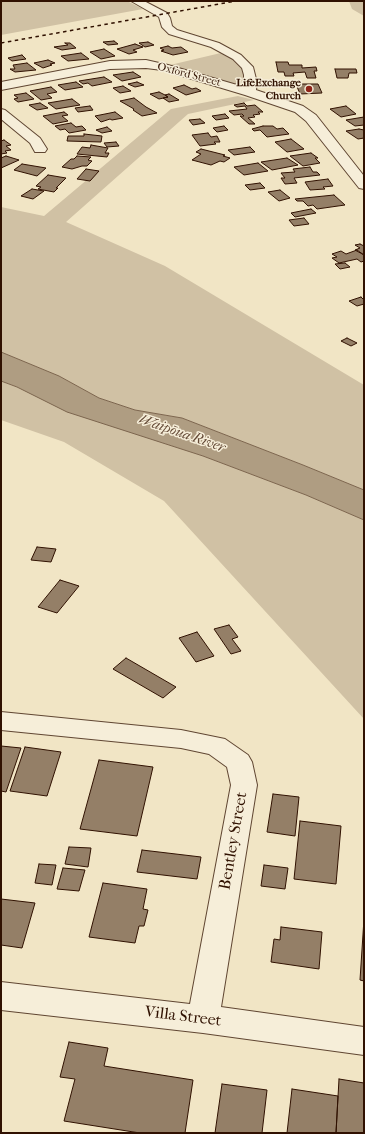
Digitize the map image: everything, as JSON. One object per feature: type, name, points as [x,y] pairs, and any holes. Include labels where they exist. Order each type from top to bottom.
[{"type":"street","points":[[136,1],[162,15],[165,18],[167,27],[174,32],[215,45],[237,57],[247,67],[250,75],[252,83],[249,92]]},
{"type":"street","name":"Oxford Street","points":[[1,86],[110,65],[130,63],[164,67],[294,107],[311,118],[364,185]]},
{"type":"street","points":[[1,113],[35,141],[40,149]]},
{"type":"street","name":"Bentley Street","points":[[1,721],[188,741],[216,746],[239,762],[244,785],[203,1019]]},
{"type":"street","name":"Villa Street","points":[[1,996],[203,1019],[364,1041]]},
{"type":"shaded area","points":[[1,1],[127,1],[143,9],[1,35]]},
{"type":"shaded area","points":[[349,1],[364,1],[364,16],[352,9]]},
{"type":"shaded area","points":[[225,52],[237,62],[245,73],[245,87],[170,65]]},
{"type":"shaded area","points":[[238,96],[254,100],[188,114],[66,222],[165,266],[364,385],[364,490],[182,418],[135,410],[99,398],[59,376],[1,352],[1,207],[44,216],[171,109]]},
{"type":"shaded area","points":[[1,381],[149,438],[203,456],[306,495],[364,520],[364,719],[164,501],[64,442],[1,420]]},
{"type":"water","name":"Waipōua River","points":[[1,352],[59,376],[99,398],[135,410],[182,418],[364,490],[364,520],[306,495],[203,456],[67,412],[17,387],[1,381]]},
{"type":"building","points":[[114,41],[118,44],[108,45],[103,42]]},
{"type":"building","points":[[148,42],[154,45],[145,47],[139,43]]},
{"type":"building","points":[[65,43],[70,43],[76,48],[62,50],[54,47],[68,45]]},
{"type":"building","points":[[135,44],[143,47],[133,50],[137,52],[129,54],[117,49]]},
{"type":"building","points":[[168,46],[172,48],[181,47],[188,52],[173,55],[161,51],[164,50],[160,48]]},
{"type":"building","points":[[104,49],[115,56],[101,59],[90,52]]},
{"type":"building","points":[[81,53],[89,59],[68,61],[61,56]]},
{"type":"building","points":[[22,55],[26,59],[12,61],[8,58]]},
{"type":"building","points":[[48,60],[55,63],[43,68],[34,63]]},
{"type":"building","points":[[276,62],[288,62],[289,65],[302,65],[302,68],[316,67],[317,71],[314,71],[316,78],[307,78],[305,72],[293,73],[294,76],[285,76],[284,72],[278,72]]},
{"type":"building","points":[[27,63],[36,70],[15,72],[10,69],[15,69],[13,65]]},
{"type":"building","points":[[335,69],[356,69],[357,73],[349,73],[348,78],[337,78]]},
{"type":"building","points":[[133,72],[141,77],[122,81],[113,75]]},
{"type":"building","points":[[104,77],[112,82],[92,86],[88,83],[83,84],[79,81]]},
{"type":"building","points":[[76,82],[83,87],[65,90],[58,85]]},
{"type":"building","points":[[137,82],[144,85],[135,87],[128,84]]},
{"type":"building","name":"LifeExchange Church","points":[[296,84],[318,84],[322,93],[300,94]]},
{"type":"building","points":[[184,85],[201,91],[186,95],[173,88]]},
{"type":"building","points":[[123,86],[131,91],[120,93],[113,88]]},
{"type":"building","points":[[51,87],[57,92],[47,94],[52,98],[41,100],[30,91]]},
{"type":"building","points":[[159,92],[168,97],[159,99],[150,94]]},
{"type":"building","points":[[26,93],[34,99],[18,102],[14,99],[18,98],[14,95]]},
{"type":"building","points":[[169,94],[179,100],[169,102],[163,98],[168,97],[165,95]]},
{"type":"building","points":[[134,98],[157,113],[142,116],[133,110],[134,109],[120,101]]},
{"type":"building","points":[[72,99],[80,105],[56,109],[48,103]]},
{"type":"building","points":[[40,103],[48,108],[37,110],[29,105]]},
{"type":"building","points":[[244,103],[247,106],[255,105],[263,112],[258,112],[260,114],[253,115],[255,117],[248,118],[255,124],[249,124],[240,116],[244,116],[242,114],[234,115],[229,111],[247,109],[245,106],[237,107],[234,105]]},
{"type":"building","points":[[90,106],[93,110],[78,112],[75,108]]},
{"type":"building","points":[[346,106],[356,114],[341,117],[330,109]]},
{"type":"building","points":[[64,112],[68,115],[62,116],[68,121],[53,124],[43,116]]},
{"type":"building","points":[[115,112],[123,118],[110,119],[101,122],[95,116]]},
{"type":"building","points":[[225,114],[229,118],[216,120],[212,116]]},
{"type":"building","points":[[364,117],[364,125],[355,126],[346,120]]},
{"type":"building","points":[[200,119],[205,123],[193,125],[189,120]]},
{"type":"building","points":[[71,123],[76,127],[82,126],[86,130],[69,133],[65,129],[60,130],[55,126]]},
{"type":"building","points":[[224,126],[228,130],[217,132],[213,128]]},
{"type":"building","points":[[263,126],[273,126],[277,129],[283,128],[289,134],[267,137],[260,130],[254,131],[252,129]]},
{"type":"building","points":[[107,127],[112,131],[102,133],[96,130]]},
{"type":"building","points":[[359,129],[364,130],[364,138],[358,139],[346,131]]},
{"type":"building","points":[[208,133],[211,137],[217,136],[220,142],[200,146],[192,135]]},
{"type":"building","points":[[84,134],[102,136],[101,142],[67,141],[68,136],[84,136]]},
{"type":"building","points":[[291,139],[304,149],[287,152],[275,142]]},
{"type":"building","points":[[4,140],[11,145],[6,146],[11,150],[5,151],[7,153],[1,154],[1,141]]},
{"type":"building","points":[[116,142],[119,146],[107,147],[104,143]]},
{"type":"building","points":[[91,145],[108,148],[105,153],[109,153],[107,157],[77,154],[82,147],[90,148]]},
{"type":"building","points":[[250,147],[255,152],[234,155],[228,150]]},
{"type":"building","points":[[201,149],[225,155],[223,156],[230,158],[224,162],[220,161],[211,165],[192,160],[201,154],[196,152]]},
{"type":"building","points":[[311,153],[318,158],[315,158],[320,163],[303,166],[290,156]]},
{"type":"building","points":[[6,156],[19,160],[1,168],[1,158]]},
{"type":"building","points":[[77,156],[91,157],[88,160],[92,161],[87,166],[72,169],[62,167],[71,159],[74,159]]},
{"type":"building","points":[[287,158],[298,165],[272,170],[261,162]]},
{"type":"building","points":[[258,163],[268,171],[244,175],[234,167]]},
{"type":"building","points":[[22,164],[46,168],[37,176],[14,170]]},
{"type":"building","points":[[310,167],[313,172],[317,172],[320,175],[294,178],[297,183],[285,184],[281,178],[285,178],[281,173],[295,172],[293,169]]},
{"type":"building","points":[[86,169],[99,171],[90,181],[77,179]]},
{"type":"building","points":[[48,175],[66,178],[54,192],[38,189],[41,187],[36,186]]},
{"type":"building","points":[[328,179],[333,186],[323,187],[325,189],[310,190],[305,182]]},
{"type":"building","points":[[260,183],[265,188],[250,190],[245,185]]},
{"type":"building","points":[[32,189],[44,191],[33,199],[21,196]]},
{"type":"building","points":[[280,190],[290,198],[279,201],[268,192]]},
{"type":"building","points":[[334,195],[345,205],[317,209],[313,205],[308,206],[303,201],[297,201],[295,199]]},
{"type":"building","points":[[311,209],[316,213],[295,217],[291,213]]},
{"type":"building","points":[[304,218],[309,224],[294,226],[289,220]]},
{"type":"building","points":[[360,244],[364,246],[364,255],[355,250],[360,248],[355,245]]},
{"type":"building","points":[[357,250],[364,255],[364,261],[361,262],[357,259],[339,263],[332,258],[337,257],[332,254],[341,251],[346,254]]},
{"type":"building","points":[[345,263],[350,267],[340,269],[335,264]]},
{"type":"building","points":[[361,297],[364,300],[364,304],[357,306],[349,301]]},
{"type":"building","points":[[347,338],[357,343],[351,346],[341,341]]},
{"type":"building","points":[[37,547],[56,549],[51,562],[31,560]]},
{"type":"building","points":[[60,580],[79,586],[57,613],[38,607]]},
{"type":"building","points":[[229,625],[238,637],[232,639],[241,651],[231,654],[214,629]]},
{"type":"building","points":[[197,632],[214,656],[196,662],[179,638]]},
{"type":"building","points":[[126,658],[176,687],[163,698],[113,669]]},
{"type":"building","points":[[1,746],[21,748],[6,792],[1,791]]},
{"type":"building","points":[[25,747],[61,752],[47,796],[10,791]]},
{"type":"building","points":[[99,760],[153,767],[137,836],[80,829]]},
{"type":"building","points":[[273,794],[299,797],[295,836],[267,832]]},
{"type":"building","points":[[300,821],[341,826],[336,884],[294,879]]},
{"type":"building","points":[[69,847],[91,848],[88,867],[65,864]]},
{"type":"building","points":[[142,850],[201,857],[197,879],[137,872]]},
{"type":"building","points":[[39,864],[56,865],[52,885],[35,883]]},
{"type":"building","points":[[264,865],[288,868],[285,889],[261,886]]},
{"type":"building","points":[[63,868],[85,870],[79,891],[57,889]]},
{"type":"building","points":[[103,883],[147,889],[143,909],[148,910],[144,926],[139,926],[135,943],[89,937]]},
{"type":"building","points":[[1,899],[35,903],[22,948],[1,945]]},
{"type":"building","points":[[364,919],[364,981],[360,980]]},
{"type":"building","points":[[281,927],[322,932],[319,969],[271,962],[274,939],[280,940]]},
{"type":"building","points":[[69,1042],[108,1048],[104,1066],[193,1080],[185,1133],[140,1133],[64,1121],[75,1079],[60,1077]]},
{"type":"building","points":[[339,1079],[364,1083],[364,1133],[336,1133]]},
{"type":"building","points":[[222,1084],[267,1090],[262,1133],[215,1133]]},
{"type":"building","points":[[292,1089],[338,1096],[336,1133],[287,1133]]},
{"type":"railway","points":[[1,43],[236,1]]},
{"type":"place","name":"LifeExchange Church","points":[[309,89]]}]
